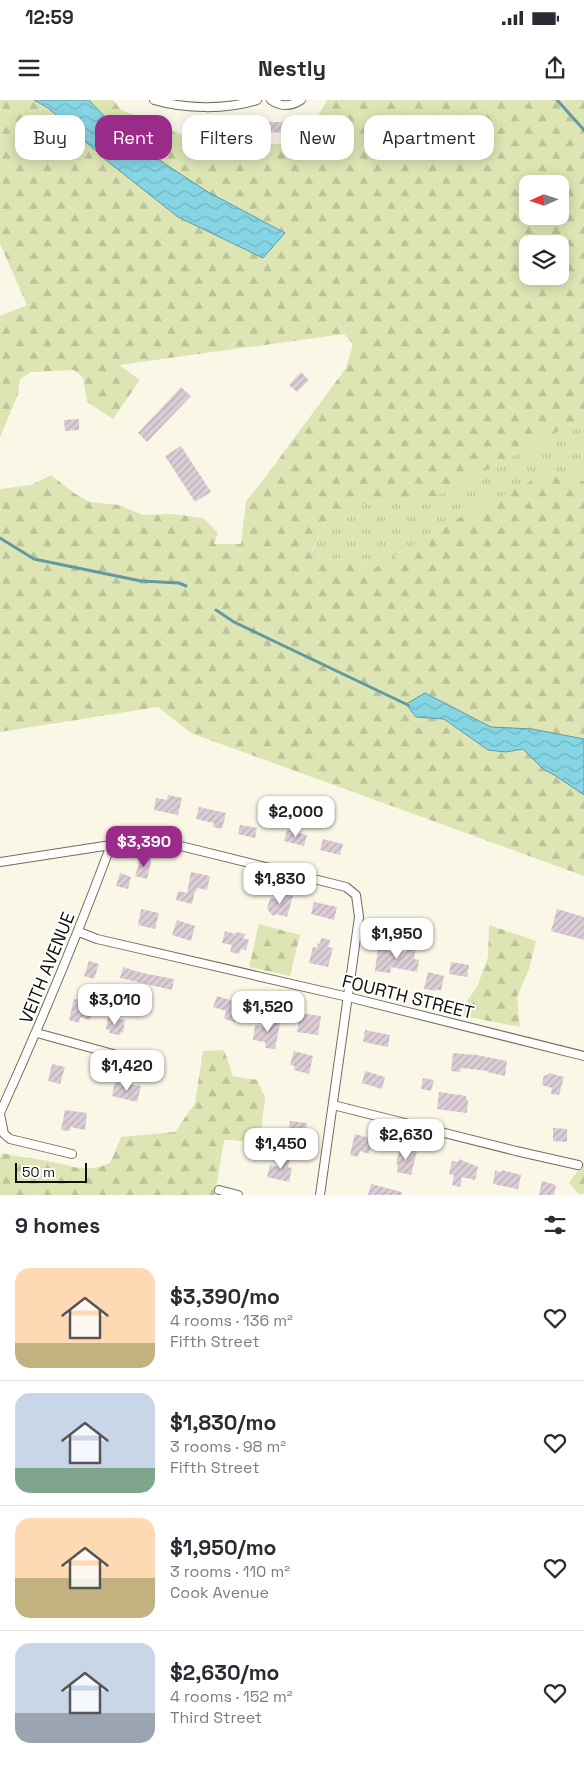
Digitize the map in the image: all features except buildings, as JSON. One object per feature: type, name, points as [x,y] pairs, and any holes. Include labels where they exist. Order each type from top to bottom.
[{"type":"street","points":[[154,100],[176,106],[242,105],[257,100]]},
{"type":"street","points":[[270,100],[282,106],[294,105],[301,100]]},
{"type":"street","name":"VEITH AVENUE","points":[[0,1114],[37,1033],[111,845],[121,836],[140,836],[346,887],[356,895],[359,917],[348,997]]},
{"type":"street","points":[[0,862],[111,845]]},
{"type":"street","name":"FOURTH STREET","points":[[78,932],[584,1056]]},
{"type":"street","points":[[320,1195],[348,997]]},
{"type":"street","points":[[37,1033],[153,1065]]},
{"type":"street","points":[[333,1105],[578,1165]]},
{"type":"street","points":[[0,1114],[4,1134],[10,1139],[72,1154]]},
{"type":"street","points":[[219,1190],[238,1195]]},
{"type":"green space","points":[[0,100],[34,100],[55,115],[15,115],[15,160],[85,160],[85,141],[95,150],[95,160],[106,160],[263,258],[285,233],[208,192],[159,160],[172,160],[172,131],[182,135],[182,160],[271,160],[271,144],[281,143],[281,160],[354,160],[354,115],[318,115],[327,100],[584,100],[584,420],[567,426],[535,445],[430,499],[390,500],[356,505],[325,523],[311,552],[334,560],[356,558],[375,568],[462,516],[533,480],[559,475],[584,481],[584,739],[532,729],[491,727],[425,693],[416,717],[444,719],[488,750],[506,752],[523,749],[543,769],[584,795],[584,876],[191,733],[158,707],[0,732],[0,489],[31,485],[51,475],[89,502],[119,505],[143,515],[173,514],[203,518],[218,533],[214,544],[241,544],[246,501],[346,368],[353,344],[344,334],[119,365],[140,380],[113,419],[87,402],[83,378],[74,370],[31,372],[20,379],[18,394],[0,437],[0,316],[27,305],[0,244]]},
{"type":"green space","points":[[89,100],[113,100],[121,110],[133,115],[103,115]]},
{"type":"green space","points":[[584,420],[584,481],[559,475],[462,516],[375,568],[356,558],[334,560],[311,553],[325,523],[356,505],[390,500],[535,445],[567,426]]},
{"type":"green space","points":[[259,924],[300,935],[290,976],[249,967]]},
{"type":"green space","points":[[489,925],[536,941],[529,969],[517,997],[520,1027],[463,1016],[467,1001],[477,987],[488,957]]},
{"type":"green space","points":[[224,1050],[233,1076],[257,1080],[265,1098],[260,1141],[224,1140],[215,1195],[0,1195],[0,1157],[2,1153],[77,1168],[96,1168],[110,1163],[121,1137],[175,1132],[195,1103],[203,1051]]},
{"type":"green space","points":[[584,1162],[584,1194],[579,1194],[569,1183]]},
{"type":"water","points":[[34,100],[89,100],[103,115],[95,115],[95,150],[85,141],[85,115],[56,115]]},
{"type":"water","points":[[106,160],[159,160],[208,192],[285,233],[263,258],[178,217]]},
{"type":"water","points":[[425,693],[491,727],[532,729],[584,739],[584,795],[543,769],[523,749],[506,752],[488,750],[444,719],[416,717],[406,704]]},
{"type":"waterway","points":[[557,100],[584,130]]},
{"type":"waterway","points":[[0,538],[34,559],[141,581],[179,583],[186,586]]},
{"type":"waterway","points":[[216,610],[234,622],[408,705]]}]
